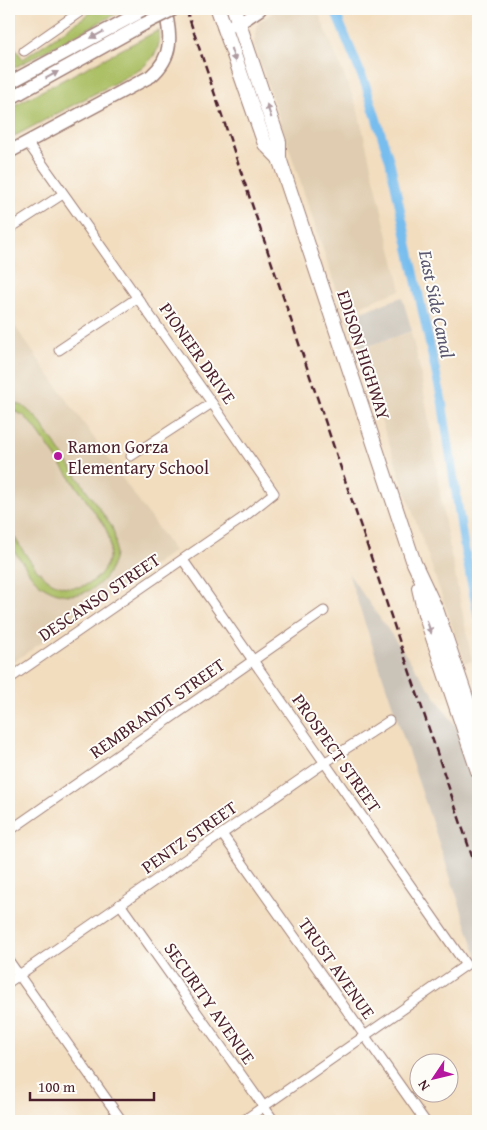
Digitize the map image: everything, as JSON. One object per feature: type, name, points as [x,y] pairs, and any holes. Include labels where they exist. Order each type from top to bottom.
[{"type":"main road","points":[[9,152],[152,76],[160,68],[168,54],[170,43],[165,9]]},
{"type":"main road","points":[[12,80],[144,15],[174,9]]},
{"type":"main road","name":"EDISON HIGHWAY","points":[[218,9],[265,144],[279,158]]},
{"type":"main road","name":"EDISON HIGHWAY","points":[[234,9],[279,142],[279,158],[414,563],[425,614],[478,771]]},
{"type":"main road","points":[[224,28],[239,23],[260,9]]},
{"type":"main road","points":[[9,98],[144,15]]},
{"type":"main road","name":"EDISON HIGHWAY","points":[[414,563],[437,612],[478,733]]},
{"type":"street","points":[[24,51],[84,9]]},
{"type":"street","name":"PIONEER DRIVE","points":[[27,142],[274,493],[244,517],[183,560]]},
{"type":"street","points":[[9,229],[63,194]]},
{"type":"street","points":[[59,350],[137,298]]},
{"type":"street","points":[[132,456],[212,403]]},
{"type":"street","name":"PROSPECT STREET","points":[[183,560],[466,965],[365,1036]]},
{"type":"street","name":"DESCANSO STREET","points":[[9,679],[183,560]]},
{"type":"street","name":"REMBRANDT STREET","points":[[9,831],[324,611]]},
{"type":"street","name":"PENTZ STREET","points":[[9,982],[324,763],[389,721]]},
{"type":"street","name":"TRUST AVENUE","points":[[222,834],[425,1121]]},
{"type":"street","name":"SECURITY AVENUE","points":[[120,904],[274,1121]]},
{"type":"street","points":[[9,961],[122,1121]]},
{"type":"street","points":[[243,1121],[365,1036]]},
{"type":"shaded area","points":[[277,9],[317,9],[357,107],[401,290],[344,312],[254,44],[258,23]]},
{"type":"shaded area","points":[[402,297],[412,331],[360,349],[347,317]]},
{"type":"shaded area","name":"Ramon Gorza Elementary School","points":[[9,318],[174,551],[9,665]]},
{"type":"shaded area","points":[[411,332],[420,369],[443,513],[472,661],[465,663],[357,351]]},
{"type":"shaded area","points":[[348,573],[460,732],[478,786],[478,959]]},
{"type":"green space","points":[[96,9],[125,9],[12,69],[9,68],[9,53],[15,48],[23,59]]},
{"type":"green space","points":[[159,30],[158,48],[141,69],[9,139],[9,108]]},
{"type":"green space","points":[[9,401],[23,406],[38,419],[112,527],[115,543],[114,558],[109,571],[101,582],[90,590],[76,594],[62,594],[46,588],[33,577],[12,547],[9,529],[28,558],[40,572],[52,582],[66,587],[80,587],[91,582],[100,574],[107,563],[110,551],[109,537],[103,524],[33,425],[23,415],[9,409]]},
{"type":"waterway","name":"East Side Canal","points":[[334,9],[366,86],[390,162],[442,401],[464,546],[478,615]]},
{"type":"railway","points":[[186,9],[478,874]]},
{"type":"place","name":"Ramon Gorza Elementary School","points":[[58,456]]}]
